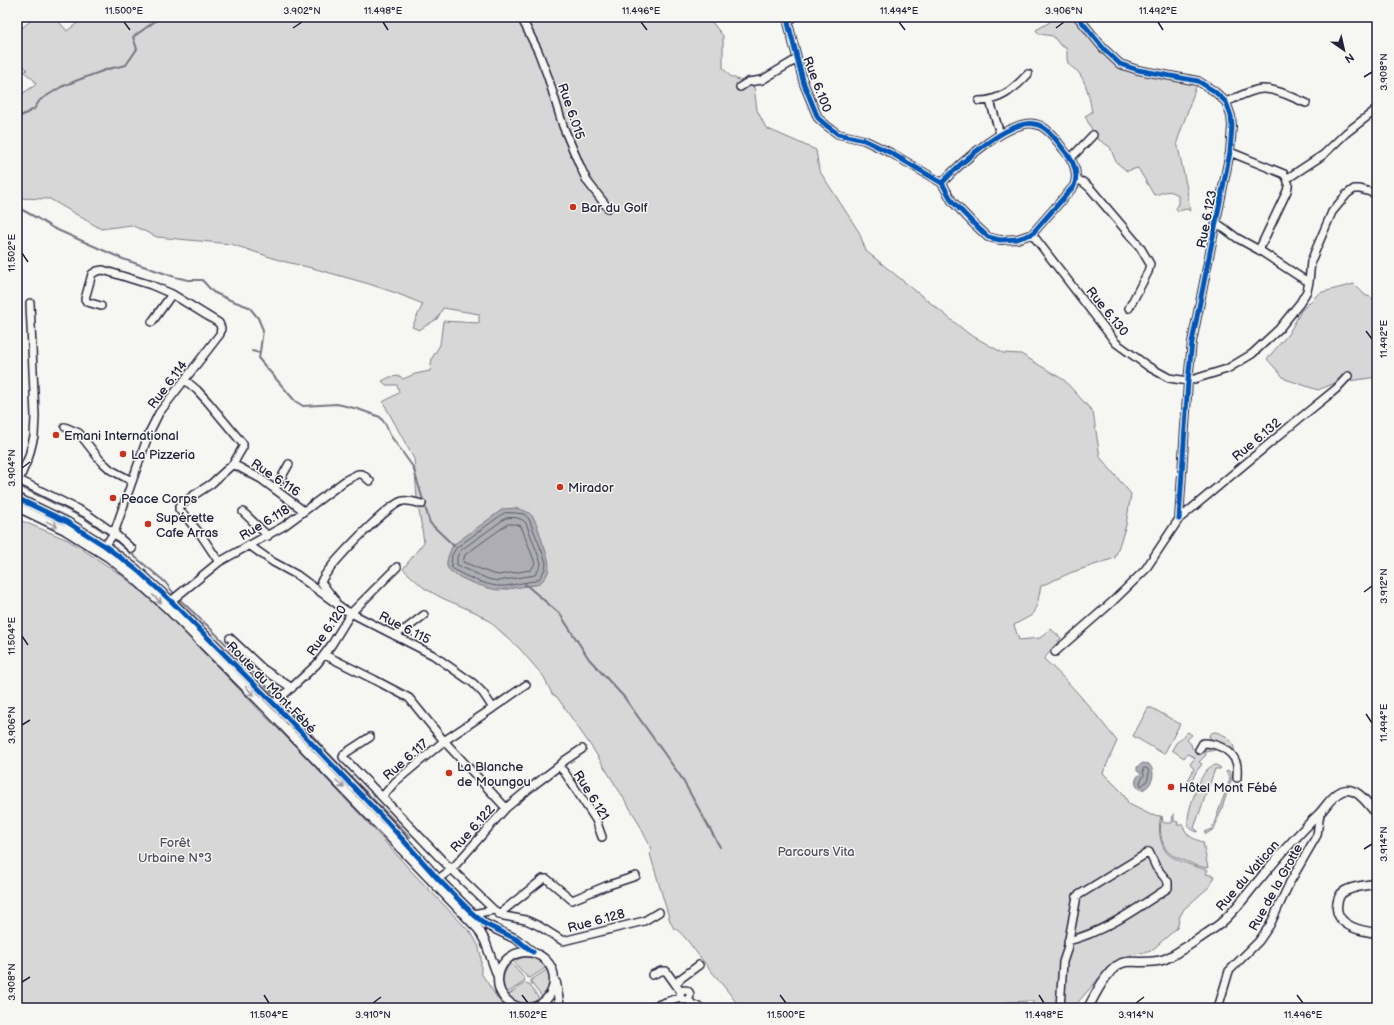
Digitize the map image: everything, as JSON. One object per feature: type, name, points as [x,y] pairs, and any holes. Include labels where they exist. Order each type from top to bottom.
[{"type":"street","name":"Rue 6.015","points":[[521,17],[540,57],[563,126],[580,166],[587,181],[608,208]]},
{"type":"street","points":[[1078,17],[1104,50],[1120,64],[1138,70],[1198,80],[1214,91],[1226,102],[1264,88],[1306,103]]},
{"type":"street","name":"Rue 6.100","points":[[789,19],[804,84],[818,118],[826,126],[838,134],[864,140],[891,153],[942,183]]},
{"type":"street","points":[[740,87],[748,82],[762,80],[797,59]]},
{"type":"street","points":[[979,101],[990,101],[1010,91],[1028,74]]},
{"type":"street","points":[[990,101],[1000,134]]},
{"type":"street","name":"Rue 6.123","points":[[1180,519],[1188,381],[1192,342],[1230,152],[1232,126],[1231,116],[1226,102]]},
{"type":"street","points":[[1288,178],[1323,155],[1355,125],[1377,109]]},
{"type":"street","points":[[1023,124],[1035,124],[1046,129],[1071,158],[1077,180],[1074,186],[1032,234],[1017,239],[1000,240],[988,237],[952,201],[942,183],[953,170],[1000,134],[1023,124]]},
{"type":"street","points":[[1071,158],[1093,135]]},
{"type":"street","points":[[1230,152],[1284,174],[1288,178],[1289,183],[1286,191],[1259,250]]},
{"type":"street","points":[[1077,180],[1090,188],[1140,247],[1150,264],[1148,272],[1129,308]]},
{"type":"street","name":"Rue 6.130","points":[[1032,234],[1116,343],[1149,367],[1170,378],[1188,381],[1227,369],[1252,354],[1279,329],[1300,304],[1307,290],[1311,261],[1332,212],[1347,194],[1354,189],[1360,189],[1377,194]]},
{"type":"street","points":[[1217,223],[1237,238],[1259,250],[1309,282]]},
{"type":"street","points":[[101,306],[87,302],[85,299],[92,274],[99,270],[151,285],[172,294],[152,322]]},
{"type":"street","name":"Rue 6.114","points":[[105,546],[114,533],[149,433],[159,413],[220,334],[221,328],[219,323],[172,294]]},
{"type":"street","points":[[30,303],[35,416],[34,436],[29,456],[18,480],[87,514],[114,533],[132,549]]},
{"type":"street","name":"Rue 6.132","points":[[1055,652],[1145,570],[1180,519],[1336,389],[1348,376]]},
{"type":"street","points":[[185,380],[208,402],[242,444],[243,447],[233,464]]},
{"type":"street","points":[[64,427],[79,434],[100,460],[111,470],[132,480]]},
{"type":"street","name":"Rue 6.116","points":[[219,562],[201,535],[179,509],[181,504],[211,484],[233,464],[261,479],[304,511]]},
{"type":"street","points":[[275,489],[289,464]]},
{"type":"street","name":"Rue 6.118","points":[[171,601],[219,562],[284,526],[346,480],[358,474],[362,474],[370,481]]},
{"type":"street","name":"Route du Mont-Fébé","points":[[17,498],[67,522],[105,546],[137,570],[171,601],[274,704],[386,821],[472,914],[485,924],[516,939],[533,952]]},
{"type":"street","points":[[338,603],[321,582],[339,558],[386,510],[403,501],[422,504]]},
{"type":"street","name":"Route du Mont-Fébé","points":[[17,507],[65,530],[108,558],[132,576],[167,608],[268,710],[479,930],[485,941],[498,977]]},
{"type":"street","points":[[242,512],[268,536]]},
{"type":"street","name":"Rue 6.115","points":[[249,545],[273,562],[297,575],[331,601],[338,603],[351,613],[433,655],[473,683],[483,693],[493,708]]},
{"type":"street","name":"Rue 6.120","points":[[274,704],[318,664],[351,613],[396,567]]},
{"type":"street","points":[[394,635],[424,616]]},
{"type":"street","points":[[230,638],[263,669],[292,688]]},
{"type":"street","name":"Rue 6.117","points":[[325,655],[409,698],[444,741],[395,782],[382,797],[431,849],[497,912]]},
{"type":"street","points":[[506,808],[444,741],[526,685]]},
{"type":"street","points":[[370,737],[344,754],[343,757],[382,797]]},
{"type":"street","points":[[1199,750],[1203,743],[1212,743],[1220,746],[1233,756],[1237,763],[1237,778]]},
{"type":"street","name":"Rue 6.122","points":[[438,879],[452,869],[506,808],[564,761],[582,749]]},
{"type":"street","name":"Rue 6.121","points":[[559,766],[596,820],[602,837]]},
{"type":"street","name":"Rue du Vatican","points":[[1088,1008],[1106,977],[1119,965],[1125,962],[1151,963],[1165,959],[1176,954],[1222,922],[1238,907],[1258,880],[1286,848],[1338,793],[1352,790],[1360,795],[1377,814]]},
{"type":"street","name":"Rue de la Grotte","points":[[1218,1008],[1229,971],[1259,941],[1270,925],[1290,882],[1317,835],[1320,813]]},
{"type":"street","points":[[1060,1008],[1063,962],[1078,896],[1149,852],[1156,866],[1168,882],[1168,888],[1115,922],[1086,937],[1068,941]]},
{"type":"street","points":[[497,912],[543,879],[547,879],[572,900],[636,876]]},
{"type":"street","points":[[1377,883],[1351,888],[1345,891],[1341,894],[1337,905],[1338,915],[1344,922],[1355,928],[1377,933]]},
{"type":"street","name":"Rue 6.128","points":[[472,914],[497,912],[526,920],[539,926],[564,942],[644,921],[659,912]]},
{"type":"street","points":[[555,979],[554,988],[544,1002],[533,1007],[521,1008],[509,1002],[504,996],[499,987],[498,977],[503,964],[516,953],[525,951],[540,955],[551,965],[555,979],[560,1008]]},
{"type":"street","points":[[676,985],[680,979],[700,965]]},
{"type":"street","points":[[652,974],[666,971],[686,1000],[701,1008]]},
{"type":"street","points":[[649,1008],[671,1005],[686,1000]]},
{"type":"green space","name":"Parcours Vita","points":[[35,17],[55,17],[67,31],[85,17],[708,17],[723,36],[723,68],[730,76],[754,87],[757,110],[766,128],[816,150],[819,170],[859,232],[866,251],[969,334],[1003,353],[1021,354],[1064,380],[1093,412],[1100,457],[1131,494],[1126,525],[1115,558],[1070,573],[1041,586],[1037,605],[1032,615],[1014,625],[1019,640],[1040,638],[1051,629],[1061,638],[1044,659],[1073,688],[1117,741],[1103,773],[1122,792],[1129,804],[1151,815],[1161,816],[1160,835],[1164,849],[1170,856],[1180,861],[1208,870],[1206,874],[1215,876],[1210,886],[1184,909],[1180,916],[1177,928],[1151,951],[1126,956],[1119,959],[1098,979],[1073,1008],[1033,1008],[1033,1001],[1007,1002],[994,1008],[740,1008],[686,939],[680,932],[674,929],[670,921],[650,854],[651,848],[636,818],[593,749],[557,697],[552,694],[544,677],[519,648],[489,621],[477,613],[442,598],[424,588],[403,569],[424,542],[417,498],[414,459],[383,402],[399,392],[397,385],[386,385],[382,381],[390,377],[400,376],[403,379],[415,374],[430,371],[432,358],[440,345],[443,321],[479,323],[479,314],[443,308],[437,319],[419,330],[412,327],[423,304],[369,284],[282,261],[231,244],[157,237],[131,225],[101,229],[50,199],[17,198],[17,97],[36,84],[34,80],[24,72],[27,70],[17,57],[17,32]]},
{"type":"green space","points":[[1052,17],[1078,17],[1120,64],[1198,81],[1177,142],[1190,211],[1187,209],[1178,211],[1176,208],[1178,203],[1178,195],[1174,193],[1166,192],[1154,195],[1138,168],[1127,171],[1116,162],[1110,147],[1096,138],[1085,116],[1092,112],[1086,87],[1079,73],[1068,63],[1066,48],[1060,45],[1053,36],[1039,34],[1036,30],[1050,22]]},
{"type":"green space","points":[[1354,284],[1365,295],[1377,300],[1377,377],[1335,383],[1318,390],[1285,379],[1267,359],[1289,333],[1301,311],[1319,293]]},
{"type":"green space","name":"Forêt Urbaine N°3","points":[[17,519],[68,540],[120,574],[164,611],[298,749],[472,934],[478,945],[481,956],[481,973],[504,1008],[17,1008]]},
{"type":"green space","points":[[1148,708],[1152,708],[1180,724],[1164,754],[1133,736]]},
{"type":"green space","points":[[1188,732],[1192,735],[1187,740],[1191,744],[1192,748],[1200,752],[1205,748],[1214,746],[1215,750],[1205,752],[1206,755],[1199,762],[1202,764],[1196,772],[1190,785],[1186,784],[1194,769],[1190,764],[1195,758],[1187,754],[1184,758],[1172,750],[1176,743]]},
{"type":"green space","points":[[1215,732],[1230,739],[1235,754],[1228,748],[1210,738],[1209,735]]},
{"type":"green space","points":[[1216,765],[1221,768],[1215,769],[1194,828],[1198,831],[1196,832],[1191,829],[1188,824],[1191,803],[1205,772],[1210,767]]},
{"type":"green space","points":[[1228,770],[1231,775],[1231,781],[1222,808],[1214,829],[1206,834],[1205,832],[1212,829],[1230,779],[1226,772]]},
{"type":"green space","points":[[1173,814],[1174,821],[1178,822],[1177,825],[1183,825],[1186,832],[1190,836],[1203,842],[1208,868],[1195,865],[1175,857],[1165,848],[1161,835],[1162,816],[1163,822],[1172,823]]},
{"type":"green space","points":[[524,957],[537,959],[547,967],[530,978],[527,977],[513,961]]},
{"type":"green space","points":[[511,963],[525,979],[524,982],[507,993],[503,978]]},
{"type":"green space","points":[[548,969],[550,973],[550,984],[543,998],[531,983],[531,980]]},
{"type":"green space","points":[[525,983],[529,984],[540,1000],[523,1004],[515,1001],[508,995]]},
{"type":"water","points":[[516,508],[530,513],[538,527],[549,566],[548,572],[542,581],[536,585],[499,590],[487,588],[470,582],[449,570],[447,561],[453,545],[503,509]]},
{"type":"water","points":[[1143,763],[1149,764],[1153,771],[1153,775],[1151,782],[1142,790],[1137,787],[1136,781],[1141,773],[1137,771],[1137,767]]},
{"type":"waterway","points":[[17,118],[34,109],[40,100],[61,87],[108,69],[126,65],[137,49],[133,37],[161,17]]},
{"type":"waterway","points":[[17,207],[53,228],[123,259],[175,277],[188,280],[202,280],[213,292],[249,307],[258,318],[263,330],[259,359],[295,401],[303,406],[337,404],[358,409],[380,417],[386,425],[390,435],[413,467],[430,523],[454,546]]},
{"type":"waterway","points":[[252,351],[260,353]]},
{"type":"waterway","points":[[17,485],[82,517],[109,535],[165,582],[175,595]]},
{"type":"waterway","points":[[525,584],[560,614],[589,659],[624,697],[681,777],[720,847]]},
{"type":"waterway","points":[[178,598],[210,628],[276,696]]},
{"type":"waterway","points":[[283,702],[325,750],[410,837]]},
{"type":"cycle path","points":[[793,17],[788,23],[804,84],[818,118],[838,134],[864,140],[891,153],[942,183],[952,201],[988,237],[1000,240],[1017,239],[1032,234],[1074,186],[1076,176],[1070,158],[1051,134],[1039,125],[1024,124],[998,136],[985,145],[960,165],[942,183]]},
{"type":"cycle path","points":[[1078,17],[1104,49],[1120,64],[1138,70],[1198,81],[1214,91],[1226,102],[1231,116],[1232,126],[1230,152],[1192,342],[1179,519]]},
{"type":"cycle path","points":[[17,498],[67,522],[105,546],[137,570],[171,601],[274,704],[386,821],[438,879],[473,914],[485,924],[516,939],[533,952]]},
{"type":"place","name":"Bar du Golf","points":[[573,207]]},
{"type":"place","name":"Emani International","points":[[56,435]]},
{"type":"place","name":"La Pizzeria","points":[[123,454]]},
{"type":"place","name":"Mirador","points":[[560,487]]},
{"type":"place","name":"Peace Corps","points":[[113,498]]},
{"type":"place","name":"Supérette Cafe Arras","points":[[148,524]]},
{"type":"place","name":"La Blanche de Moungou","points":[[449,773]]},
{"type":"place","name":"Hôtel Mont Fébé","points":[[1171,787]]}]
